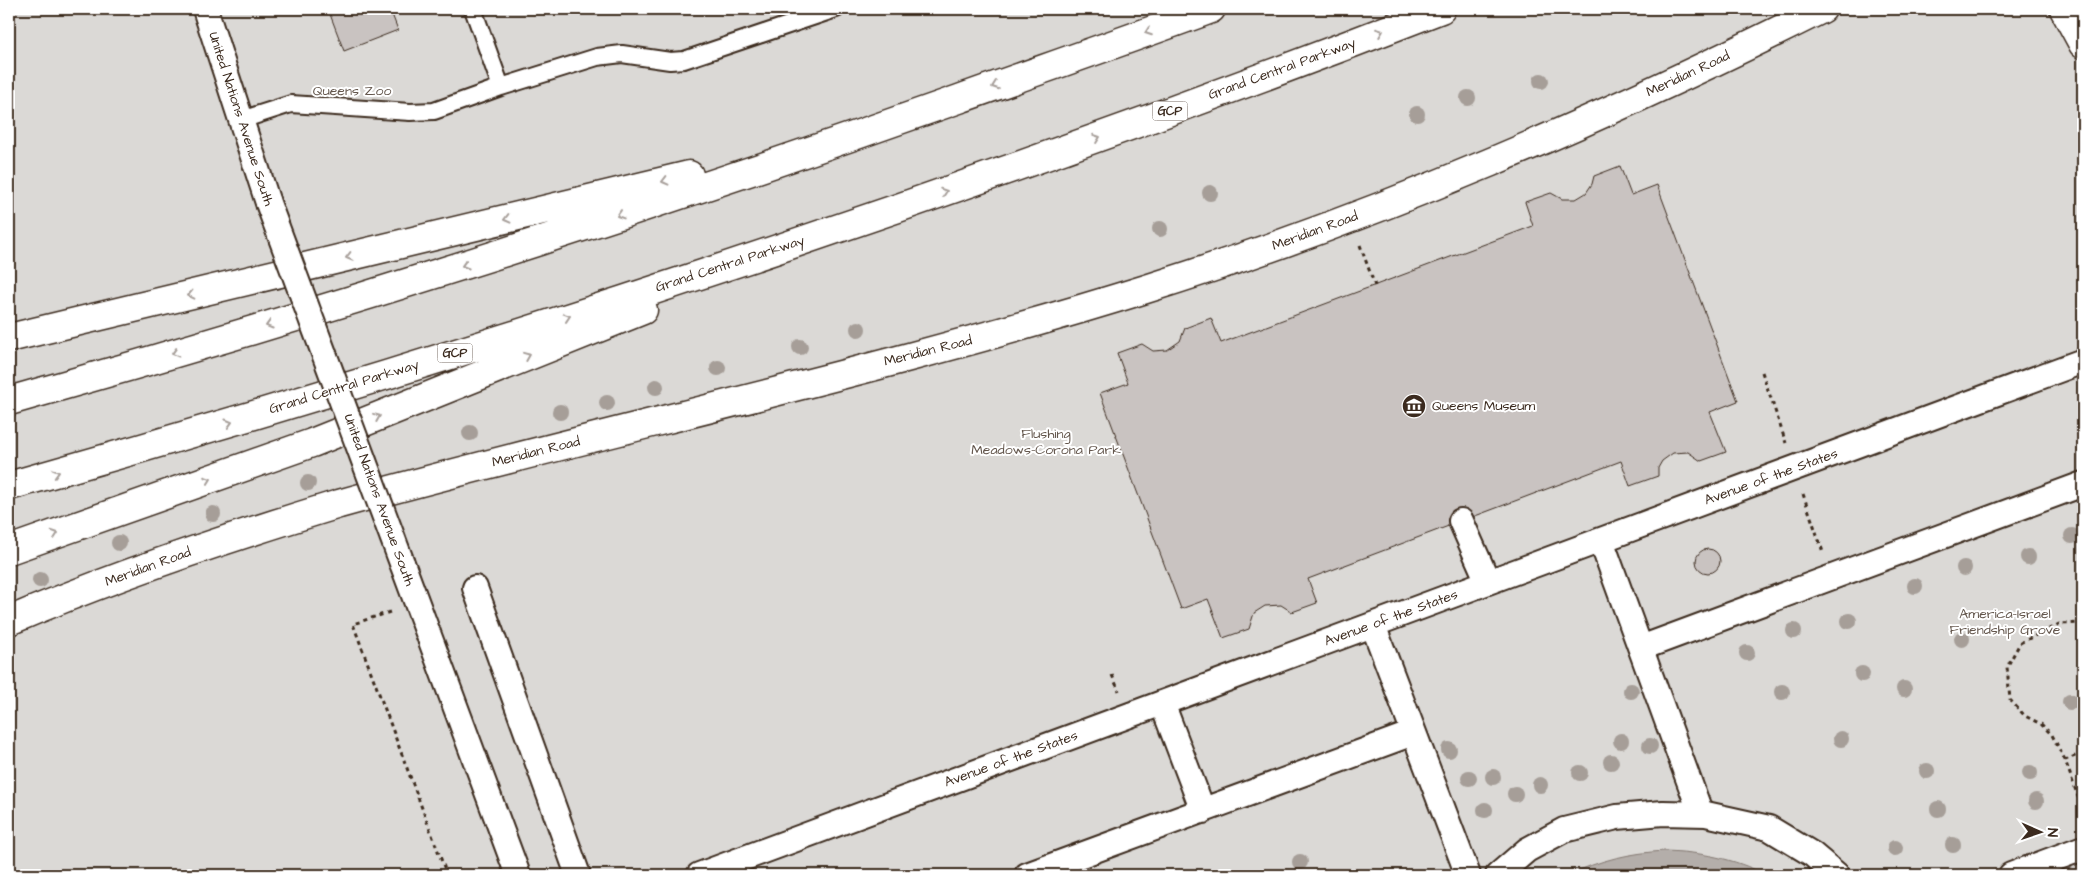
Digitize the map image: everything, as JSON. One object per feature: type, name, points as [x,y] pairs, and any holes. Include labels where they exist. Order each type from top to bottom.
[{"type":"main road","points":[[9,401],[221,340],[546,240],[865,133],[1211,9]]},
{"type":"main road","name":"Grand Central Parkway","points":[[9,486],[254,415],[737,262],[898,208],[1192,103],[1441,9]]},
{"type":"main road","name":"Meridian Road","points":[[9,621],[157,563],[339,504],[990,335],[1156,286],[1350,218],[1475,169],[1600,116],[1822,9]]},
{"type":"main road","points":[[2064,9],[2083,44]]},
{"type":"main road","points":[[9,338],[865,133]]},
{"type":"main road","points":[[9,550],[312,443],[898,208]]},
{"type":"street","name":"United Nations Avenue South","points":[[205,9],[268,203],[518,875]]},
{"type":"street","name":"Avenue of the States","points":[[699,875],[745,867],[1162,703],[2083,361]]},
{"type":"street","points":[[1641,648],[2083,484]]},
{"type":"street","points":[[1461,521],[1488,582]]},
{"type":"street","points":[[1601,540],[1701,814]]},
{"type":"street","points":[[475,588],[578,875]]},
{"type":"street","points":[[1373,625],[1468,875]]},
{"type":"street","points":[[1162,703],[1202,811]]},
{"type":"street","points":[[1027,875],[1413,733]]},
{"type":"street","points":[[1498,875],[1527,850],[1564,830],[1617,816],[1663,813],[1701,814],[1769,828],[1812,854],[1837,875]]},
{"type":"street","points":[[2010,875],[2083,848]]},
{"type":"lane","points":[[473,9],[501,86]]},
{"type":"lane","points":[[241,120],[291,104],[410,112],[434,111],[501,86],[597,57],[622,54],[670,61],[684,60],[836,9]]},
{"type":"path","points":[[1350,218],[1375,286]]},
{"type":"path","points":[[2083,623],[2059,624],[2020,642],[2007,667],[2010,700],[2025,716],[2041,724],[2052,735],[2065,760],[2083,811]]},
{"type":"path","points":[[353,624],[447,875]]},
{"type":"path","points":[[2065,760],[2083,753]]},
{"type":"green space","name":"Flushing Meadows-Corona Park","points":[[9,9],[2083,9],[2083,875],[9,875]]},
{"type":"shaded area","points":[[1664,851],[1690,853],[1729,860],[1766,875],[1569,875],[1615,858],[1639,853]]},
{"type":"building","points":[[328,9],[390,9],[398,30],[344,51]]},
{"type":"building","name":"Queens Museum","points":[[1620,166],[1631,195],[1657,185],[1738,401],[1710,412],[1726,452],[1701,461],[1688,452],[1673,453],[1662,461],[1658,468],[1658,476],[1630,486],[1621,461],[1308,579],[1317,603],[1292,612],[1281,605],[1265,606],[1254,613],[1249,629],[1223,638],[1208,599],[1181,609],[1100,393],[1128,383],[1117,353],[1142,344],[1153,351],[1167,350],[1180,341],[1185,328],[1211,318],[1221,343],[1533,226],[1525,202],[1551,193],[1562,199],[1576,199],[1586,193],[1592,184],[1594,176]]},
{"type":"building","points":[[1708,549],[1713,550],[1719,556],[1719,566],[1713,572],[1708,573],[1703,572],[1697,566],[1696,561],[1697,556],[1703,550]]},
{"type":"place","name":"Queens Museum","points":[[1414,406]]},
{"type":"park label","name":"Queens Zoo","points":[[352,91]]},
{"type":"park label","name":"America-Israel Friendship Grove","points":[[2005,622]]}]
